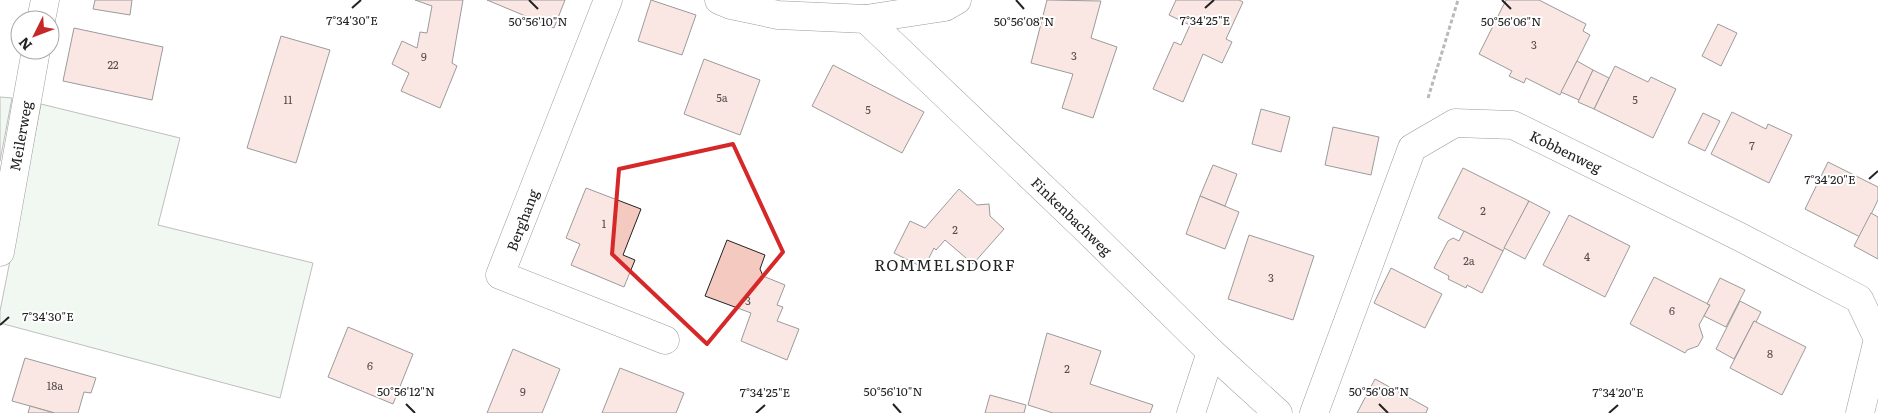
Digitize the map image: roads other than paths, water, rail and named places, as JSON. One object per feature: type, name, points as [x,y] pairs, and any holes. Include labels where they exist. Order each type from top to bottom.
[{"type":"street","name":"Berghang","points":[[608,0],[500,275],[664,340]]},
{"type":"street","points":[[719,0],[731,5],[778,15],[866,18],[945,7],[957,0]]},
{"type":"street","name":"Finkenbachweg","points":[[866,18],[1211,352],[1278,413]]},
{"type":"street","name":"Meilerweg","points":[[0,252],[34,60]]},
{"type":"street","name":"Kobbenweg","points":[[1314,413],[1412,148],[1455,123],[1514,125],[1740,237],[1859,299],[1878,339],[1860,413]]},
{"type":"street","points":[[1191,413],[1211,352]]},
{"type":"district","name":"ROMMELSDORF","points":[[945,264]]}]
